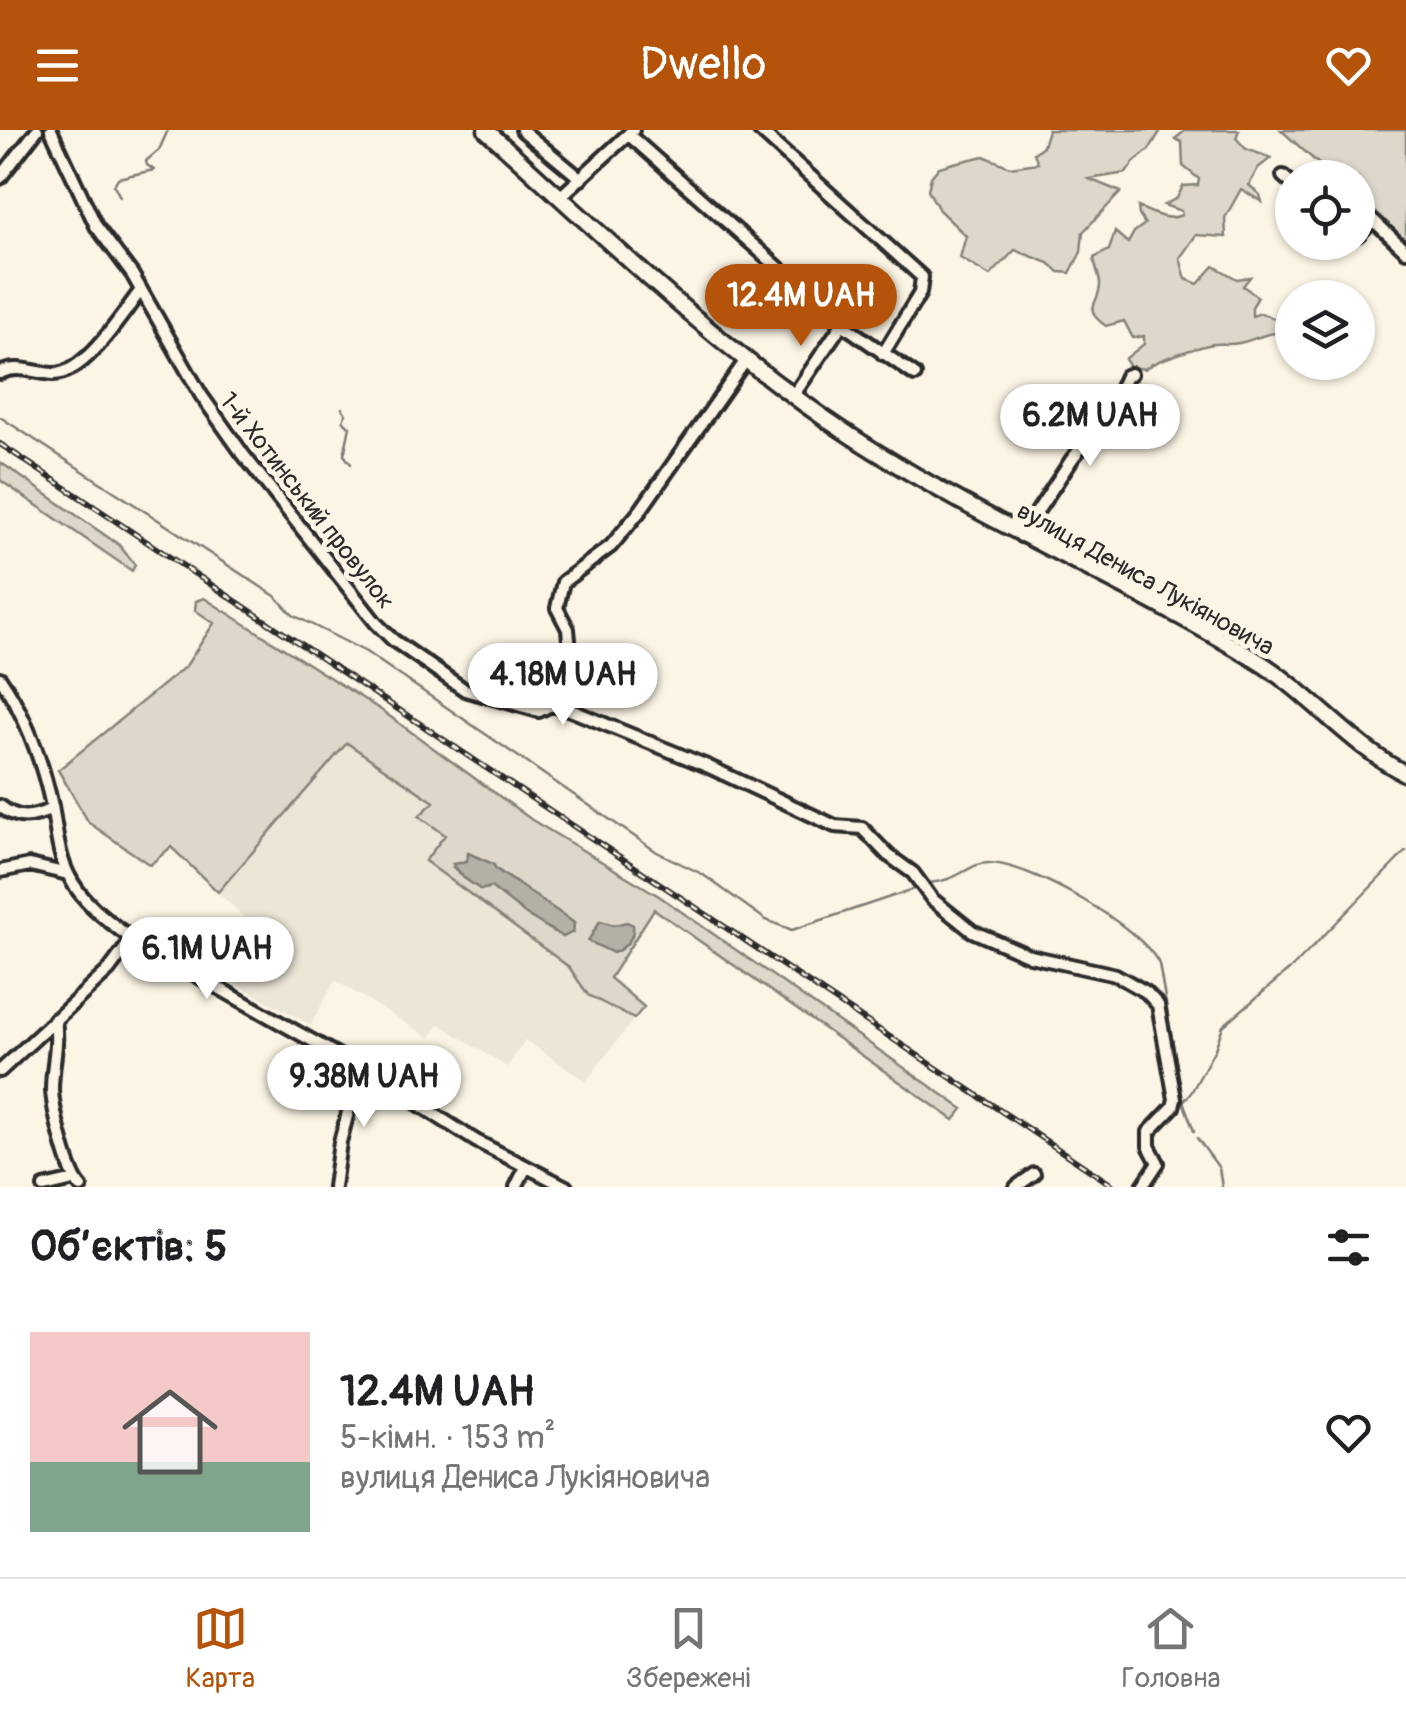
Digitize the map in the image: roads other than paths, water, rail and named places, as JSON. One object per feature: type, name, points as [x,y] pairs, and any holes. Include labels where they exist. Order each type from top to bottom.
[{"type":"highway","name":"вулиця Дениса Лукіяновича","points":[[486,130],[746,360],[793,396],[856,439],[1021,536],[1260,662],[1381,761],[1406,774]]},
{"type":"street","points":[[0,178],[36,130]]},
{"type":"street","name":"1-й Хотинський провулок","points":[[51,130],[96,226],[141,290],[202,395],[242,452],[392,640],[464,690],[539,711],[551,706],[608,724],[835,826],[862,828],[913,874],[932,899],[972,931],[1030,956],[1116,974],[1146,992],[1158,1005],[1175,1098],[1173,1107],[1149,1132],[1149,1146],[1158,1163],[1142,1187]]},
{"type":"street","points":[[522,130],[581,179]]},
{"type":"street","points":[[759,130],[922,277],[920,293],[883,354]]},
{"type":"street","points":[[560,197],[631,132],[842,324],[915,375]]},
{"type":"street","points":[[1375,222],[1406,251]]},
{"type":"street","points":[[0,372],[10,367],[58,374],[89,357],[141,290]]},
{"type":"street","points":[[793,396],[842,324]]},
{"type":"street","points":[[551,706],[565,687],[572,662],[568,629],[558,608],[563,582],[611,546],[640,511],[746,360]]},
{"type":"street","points":[[1021,536],[1072,459],[1111,410],[1126,376],[1132,374]]},
{"type":"street","points":[[0,678],[31,735],[68,874],[80,894],[104,919],[476,1140],[566,1187]]},
{"type":"street","points":[[0,806],[23,818],[52,810]]},
{"type":"street","points":[[0,871],[30,865],[68,874]]},
{"type":"street","points":[[0,1071],[108,970],[132,939]]},
{"type":"street","points":[[44,1187],[77,1183],[52,1096],[58,1052],[55,1019]]},
{"type":"street","points":[[334,1187],[340,1142],[360,1068]]},
{"type":"street","points":[[516,1187],[526,1168]]},
{"type":"street","points":[[1016,1187],[1034,1174]]},
{"type":"waterway","points":[[120,197],[114,185],[118,178],[154,170],[146,161],[159,150],[168,130]]},
{"type":"waterway","points":[[342,408],[346,414],[343,420],[350,427],[344,455],[351,464]]},
{"type":"waterway","points":[[0,417],[275,596],[293,615],[366,652],[657,852],[702,874],[766,920],[792,930],[917,888]]},
{"type":"waterway","points":[[1177,1108],[1191,1093],[1223,1026],[1296,964],[1406,851]]},
{"type":"waterway","points":[[925,884],[948,879],[984,863],[1008,866],[1084,900],[1149,949],[1159,964],[1183,1101],[1194,1131]]},
{"type":"waterway","points":[[1197,1138],[1219,1168],[1222,1187]]},
{"type":"waterway","points":[[1149,1187],[1160,1169]]},
{"type":"railway","points":[[0,444],[1115,1187]]}]
